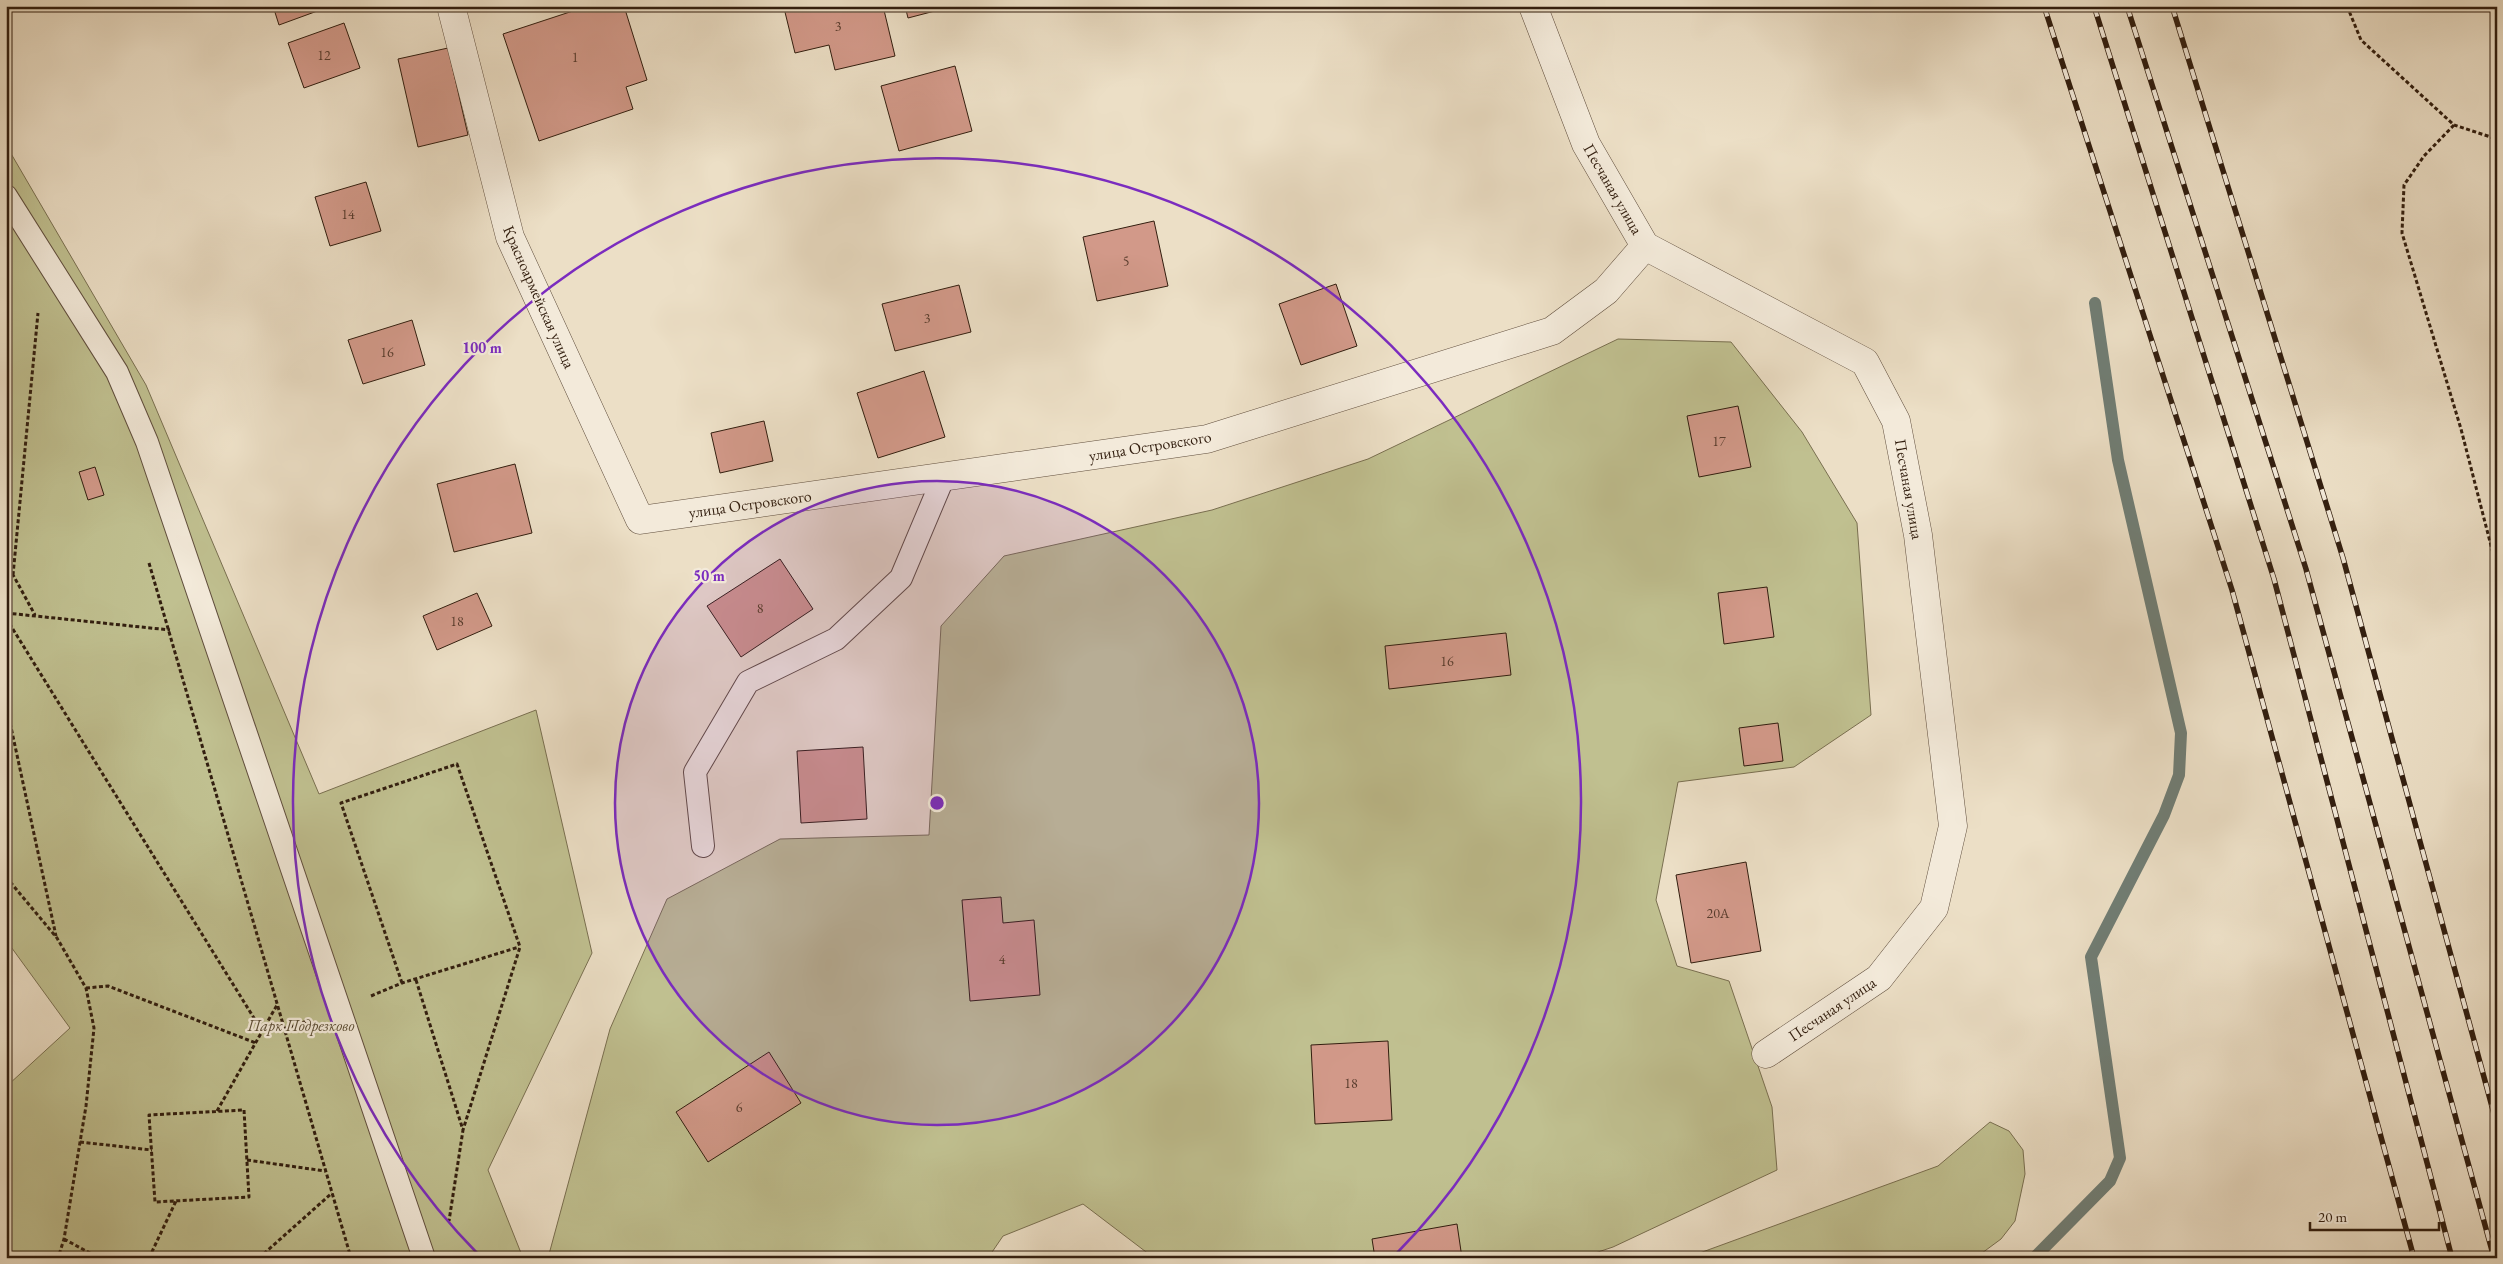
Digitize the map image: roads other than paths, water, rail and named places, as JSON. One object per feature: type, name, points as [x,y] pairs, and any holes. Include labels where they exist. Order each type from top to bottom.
[{"type":"street","name":"Красноармейская улица","points":[[451,6],[510,236],[640,520]]},
{"type":"street","name":"Песчаная улица","points":[[1533,6],[1586,144],[1645,246],[1865,362],[1896,421],[1918,534],[1953,826],[1934,908],[1879,978],[1766,1054]]},
{"type":"street","name":"улица Островского","points":[[640,520],[1207,439],[1552,331],[1606,291],[1645,246]]},
{"type":"lane","points":[[6,196],[117,372],[147,442],[424,1258]]},
{"type":"lane","points":[[703,846],[695,772],[748,682],[836,639],[901,578],[944,476]]},
{"type":"waterway","points":[[2034,1258],[2110,1181],[2120,1158],[2091,957],[2164,815],[2179,775],[2181,733],[2118,460],[2095,303]]},
{"type":"railway","points":[[2044,6],[2232,590],[2414,1258]]},
{"type":"railway","points":[[2094,6],[2274,579],[2452,1258]]},
{"type":"railway","points":[[2127,6],[2306,569],[2494,1258]]},
{"type":"railway","points":[[2172,6],[2343,558],[2497,1125]]},
{"type":"park label","name":"Парк Подрезково","points":[[301,1025]]}]
